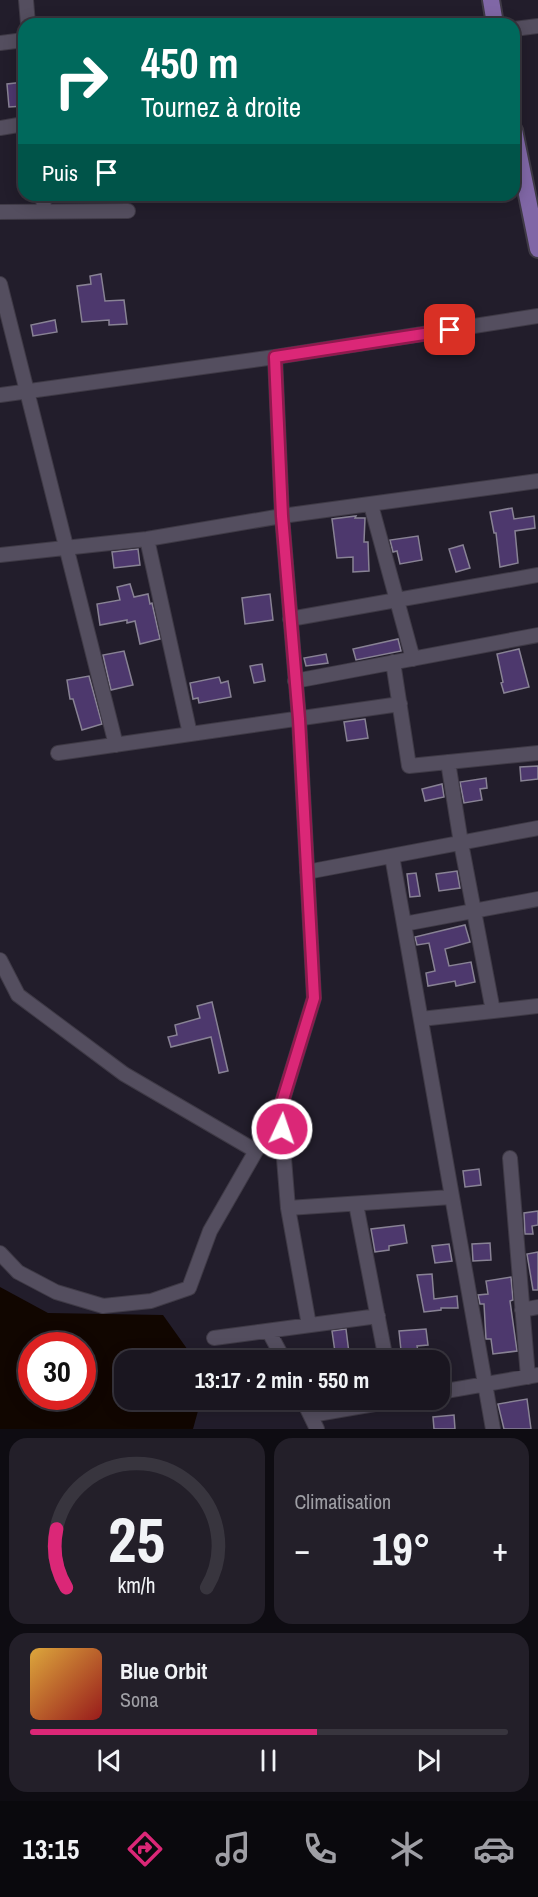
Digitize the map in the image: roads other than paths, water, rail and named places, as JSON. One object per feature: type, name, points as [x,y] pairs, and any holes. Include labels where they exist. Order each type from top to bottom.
[{"type":"main road","points":[[491,0],[494,18]]},
{"type":"main road","points":[[520,160],[538,249]]},
{"type":"street","points":[[26,0],[28,18]]},
{"type":"street","points":[[520,28],[538,26]]},
{"type":"street","points":[[0,43],[18,41]]},
{"type":"street","points":[[0,128],[18,125]]},
{"type":"street","points":[[43,201],[44,211]]},
{"type":"street","points":[[0,212],[128,211]]},
{"type":"street","points":[[0,284],[116,745]]},
{"type":"street","points":[[0,395],[275,357],[538,316]]},
{"type":"street","points":[[0,1253],[18,1272],[56,1292],[103,1306],[151,1301],[189,1288],[210,1231],[280,1109],[314,998],[299,719],[282,516],[275,357]]},
{"type":"street","points":[[0,555],[147,539],[282,516],[538,481]]},
{"type":"street","points":[[371,505],[413,659]]},
{"type":"street","points":[[147,539],[190,734]]},
{"type":"street","points":[[290,619],[538,575]]},
{"type":"street","points":[[296,681],[538,635]]},
{"type":"street","points":[[393,662],[409,766],[538,753]]},
{"type":"street","points":[[58,753],[400,704]]},
{"type":"street","points":[[448,762],[492,1011]]},
{"type":"street","points":[[307,872],[538,828]]},
{"type":"street","points":[[393,856],[493,1429]]},
{"type":"street","points":[[404,924],[538,899]]},
{"type":"street","points":[[0,960],[18,995],[124,1074],[256,1151]]},
{"type":"street","points":[[421,1019],[538,1006]]},
{"type":"street","points":[[280,1109],[288,1208],[309,1325]]},
{"type":"street","points":[[450,1390],[533,1376],[522,1310],[510,1158]]},
{"type":"street","points":[[288,1208],[452,1197]]},
{"type":"street","points":[[356,1204],[384,1350]]},
{"type":"street","points":[[522,1310],[538,1307]]},
{"type":"street","points":[[214,1338],[378,1316]]},
{"type":"street","points":[[269,1332],[279,1350]]},
{"type":"street","points":[[308,1410],[317,1429]]},
{"type":"street","points":[[311,1415],[339,1410]]}]
